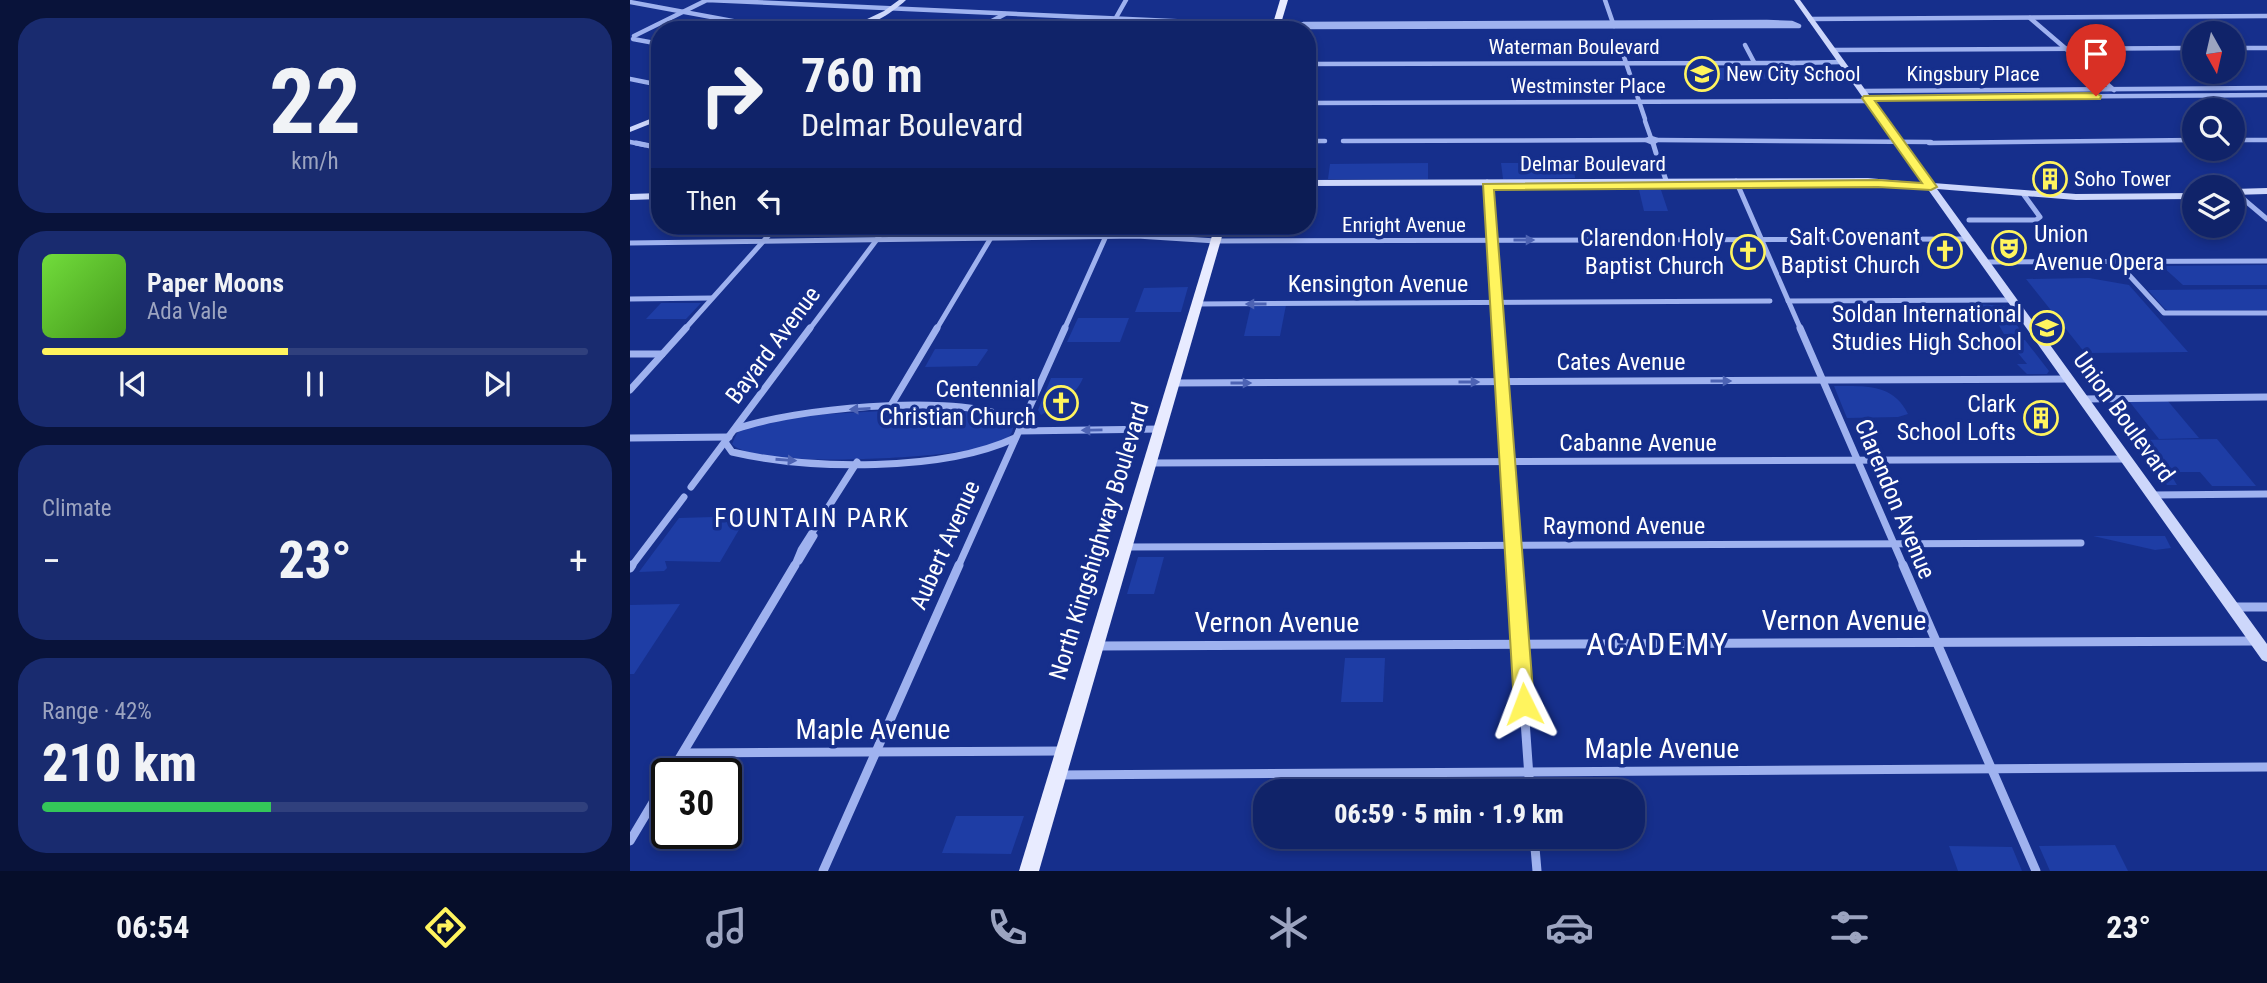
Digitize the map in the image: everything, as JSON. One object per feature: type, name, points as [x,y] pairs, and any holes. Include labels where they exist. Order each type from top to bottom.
[{"type":"main road","points":[[866,21],[903,0]]},
{"type":"main road","points":[[1280,21],[1286,0]]},
{"type":"main road","name":"Union Boulevard","points":[[1797,0],[2267,656]]},
{"type":"main road","points":[[630,130],[651,121]]},
{"type":"main road","name":"Delmar Boulevard","points":[[1316,185],[1878,184],[2024,195],[2182,194]]},
{"type":"main road","points":[[2245,194],[2267,193]]},
{"type":"main road","points":[[630,197],[651,196]]},
{"type":"main road","name":"North Kingshighway Boulevard","points":[[1029,871],[1218,235]]},
{"type":"street","points":[[670,21],[707,0],[1152,21]]},
{"type":"street","points":[[1116,19],[1126,0]]},
{"type":"street","points":[[1605,0],[1614,26]]},
{"type":"street","points":[[630,2],[732,21]]},
{"type":"street","points":[[673,21],[693,14]]},
{"type":"street","points":[[992,21],[1006,14]]},
{"type":"street","points":[[1811,19],[2267,16]]},
{"type":"street","points":[[2030,18],[2121,96]]},
{"type":"street","points":[[1316,24],[1614,26],[1789,22],[1799,26],[1316,27]]},
{"type":"street","points":[[632,38],[651,30]]},
{"type":"street","points":[[632,38],[651,42]]},
{"type":"street","points":[[1620,45],[1667,184]]},
{"type":"street","points":[[1745,45],[1754,62]]},
{"type":"street","points":[[1833,50],[2182,48]]},
{"type":"street","points":[[2245,48],[2267,48]]},
{"type":"street","name":"Waterman Boulevard","points":[[1316,64],[1842,62]]},
{"type":"street","points":[[630,79],[651,83]]},
{"type":"street","name":"Kingsbury Place","points":[[1866,97],[1890,91],[2267,88]]},
{"type":"street","name":"Kingsbury Place","points":[[1890,91],[1886,93],[1896,98]]},
{"type":"street","name":"Kingsbury Place","points":[[1866,97],[2267,95]]},
{"type":"street","name":"Westminster Place","points":[[1316,103],[1639,102],[1866,97]]},
{"type":"street","points":[[1343,141],[2182,140]]},
{"type":"street","points":[[2245,140],[2267,140]]},
{"type":"street","points":[[1316,141],[1325,141]]},
{"type":"street","points":[[630,142],[651,146]]},
{"type":"street","points":[[1487,184],[1529,779]]},
{"type":"street","name":"Clarendon Avenue","points":[[1737,184],[2036,871]]},
{"type":"street","points":[[1969,220],[2036,219],[2040,216],[2039,213],[2024,195]]},
{"type":"street","points":[[2245,202],[2267,219]]},
{"type":"street","points":[[630,390],[769,235]]},
{"type":"street","name":"Bayard Avenue","points":[[691,487],[880,235]]},
{"type":"street","points":[[890,407],[993,235]]},
{"type":"street","name":"Enright Avenue","points":[[630,243],[1178,235]]},
{"type":"street","name":"Enright Avenue","points":[[1264,235],[1492,240],[1968,239]]},
{"type":"street","name":"Aubert Avenue","points":[[823,871],[1106,236]]},
{"type":"street","points":[[2116,261],[2164,313],[2267,313]]},
{"type":"street","points":[[1985,262],[2267,261]]},
{"type":"street","points":[[630,299],[712,298]]},
{"type":"street","points":[[1788,301],[2012,300]]},
{"type":"street","name":"Kensington Avenue","points":[[1197,304],[1770,301]]},
{"type":"street","points":[[630,354],[662,354]]},
{"type":"street","name":"Cates Avenue","points":[[1173,383],[2069,379]]},
{"type":"street","points":[[2083,399],[2267,397]]},
{"type":"street","points":[[630,438],[728,437],[751,422],[771,418],[819,411],[890,407],[984,411],[1009,416],[1019,431]]},
{"type":"street","points":[[728,437],[732,452],[756,457],[857,462],[916,460],[976,452],[1000,447],[1019,431],[1160,429]]},
{"type":"street","name":"Cabanne Avenue","points":[[1150,463],[2126,459]]},
{"type":"street","points":[[679,758],[796,564],[808,550],[814,534],[857,462]]},
{"type":"street","points":[[2152,495],[2267,494]]},
{"type":"street","points":[[630,568],[684,497]]},
{"type":"street","name":"Raymond Avenue","points":[[1125,547],[2081,543]]},
{"type":"street","points":[[2232,607],[2267,607]]},
{"type":"street","name":"Vernon Avenue","points":[[1096,646],[2256,641]]},
{"type":"street","name":"Maple Avenue","points":[[682,753],[1064,751]]},
{"type":"street","name":"Maple Avenue","points":[[1056,775],[2267,767]]},
{"type":"street","points":[[630,841],[651,806]]},
{"type":"street","points":[[1535,849],[1537,871]]},
{"type":"shaded area","points":[[1715,68],[1762,68],[1770,79],[1718,80],[1712,78],[1708,71]]},
{"type":"shaded area","points":[[2107,91],[2115,95],[1891,94]]},
{"type":"shaded area","points":[[1428,163],[1428,179],[1328,179],[1330,164]]},
{"type":"shaded area","points":[[1501,163],[1579,163],[1579,166],[1574,166],[1575,178],[1503,179]]},
{"type":"shaded area","points":[[1639,190],[1661,190],[1668,211],[1644,211]]},
{"type":"shaded area","points":[[826,235],[872,235],[871,236],[825,237]]},
{"type":"shaded area","points":[[2267,265],[2267,285],[2183,285],[2162,266]]},
{"type":"shaded area","points":[[2089,278],[2129,285],[2188,352],[2085,353],[2026,279]]},
{"type":"shaded area","points":[[1188,287],[1181,312],[1135,312],[1144,288]]},
{"type":"shaded area","points":[[2267,289],[2267,310],[2170,311],[2148,290]]},
{"type":"shaded area","points":[[661,303],[701,303],[686,319],[646,319]]},
{"type":"shaded area","points":[[1979,304],[2004,306],[2023,334],[2004,334],[1992,313],[1982,313]]},
{"type":"shaded area","points":[[1251,305],[1286,305],[1280,336],[1244,336]]},
{"type":"shaded area","points":[[1078,318],[1129,318],[1120,342],[1067,342]]},
{"type":"shaded area","points":[[2025,340],[2049,371],[2047,374],[2027,374],[2017,364],[2027,364],[2008,341]]},
{"type":"shaded area","points":[[935,349],[988,350],[977,366],[925,367]]},
{"type":"shaded area","points":[[1051,378],[1083,378],[1073,391],[1048,394],[1042,407],[1051,409],[1041,415],[1038,410]]},
{"type":"shaded area","points":[[1834,386],[1877,388],[1894,397],[1908,414],[1898,417],[1847,418]]},
{"type":"shaded area","points":[[2167,400],[2199,438],[2159,439],[2129,401]]},
{"type":"shaded area","name":"FOUNTAIN PARK","points":[[899,410],[986,414],[1013,423],[1013,428],[1004,441],[984,447],[910,457],[779,457],[748,452],[732,444],[737,433],[745,427],[811,415]]},
{"type":"shaded area","points":[[2217,439],[2256,486],[2212,486],[2200,472],[2169,472],[2177,485],[2167,485],[2133,440]]},
{"type":"shaded area","points":[[747,516],[720,562],[665,561],[667,568],[664,571],[639,572],[679,518]]},
{"type":"shaded area","points":[[2093,536],[2165,536],[2171,548],[2155,550]]},
{"type":"shaded area","points":[[1138,557],[1164,557],[1154,594],[1127,594]]},
{"type":"shaded area","points":[[680,604],[634,674],[630,674],[630,605]]},
{"type":"shaded area","points":[[1345,658],[1385,658],[1383,702],[1341,702]]},
{"type":"shaded area","points":[[956,816],[1024,816],[1011,854],[942,853]]},
{"type":"shaded area","points":[[2115,845],[2128,871],[2050,871],[2039,846]]},
{"type":"shaded area","points":[[1949,846],[2012,847],[2022,871],[1958,871]]},
{"type":"place","name":"New City School","points":[[1702,74]]},
{"type":"place","name":"Soho Tower","points":[[2050,179]]},
{"type":"place","name":"Union Avenue Opera","points":[[2009,248]]},
{"type":"place","name":"Salt Covenant Baptist Church","points":[[1945,251]]},
{"type":"place","name":"Clarendon Holy Baptist Church","points":[[1748,252]]},
{"type":"place","name":"Soldan International Studies High School","points":[[2047,328]]},
{"type":"place","name":"Centennial Christian Church","points":[[1061,403]]},
{"type":"place","name":"Clark School Lofts","points":[[2041,418]]},
{"type":"district","name":"FOUNTAIN PARK","points":[[812,518]]},
{"type":"district","name":"ACADEMY","points":[[1658,644]]},
{"type":"route","points":[[1524,704],[1488,187],[1878,184],[1931,187],[1867,98],[2096,96]]}]
